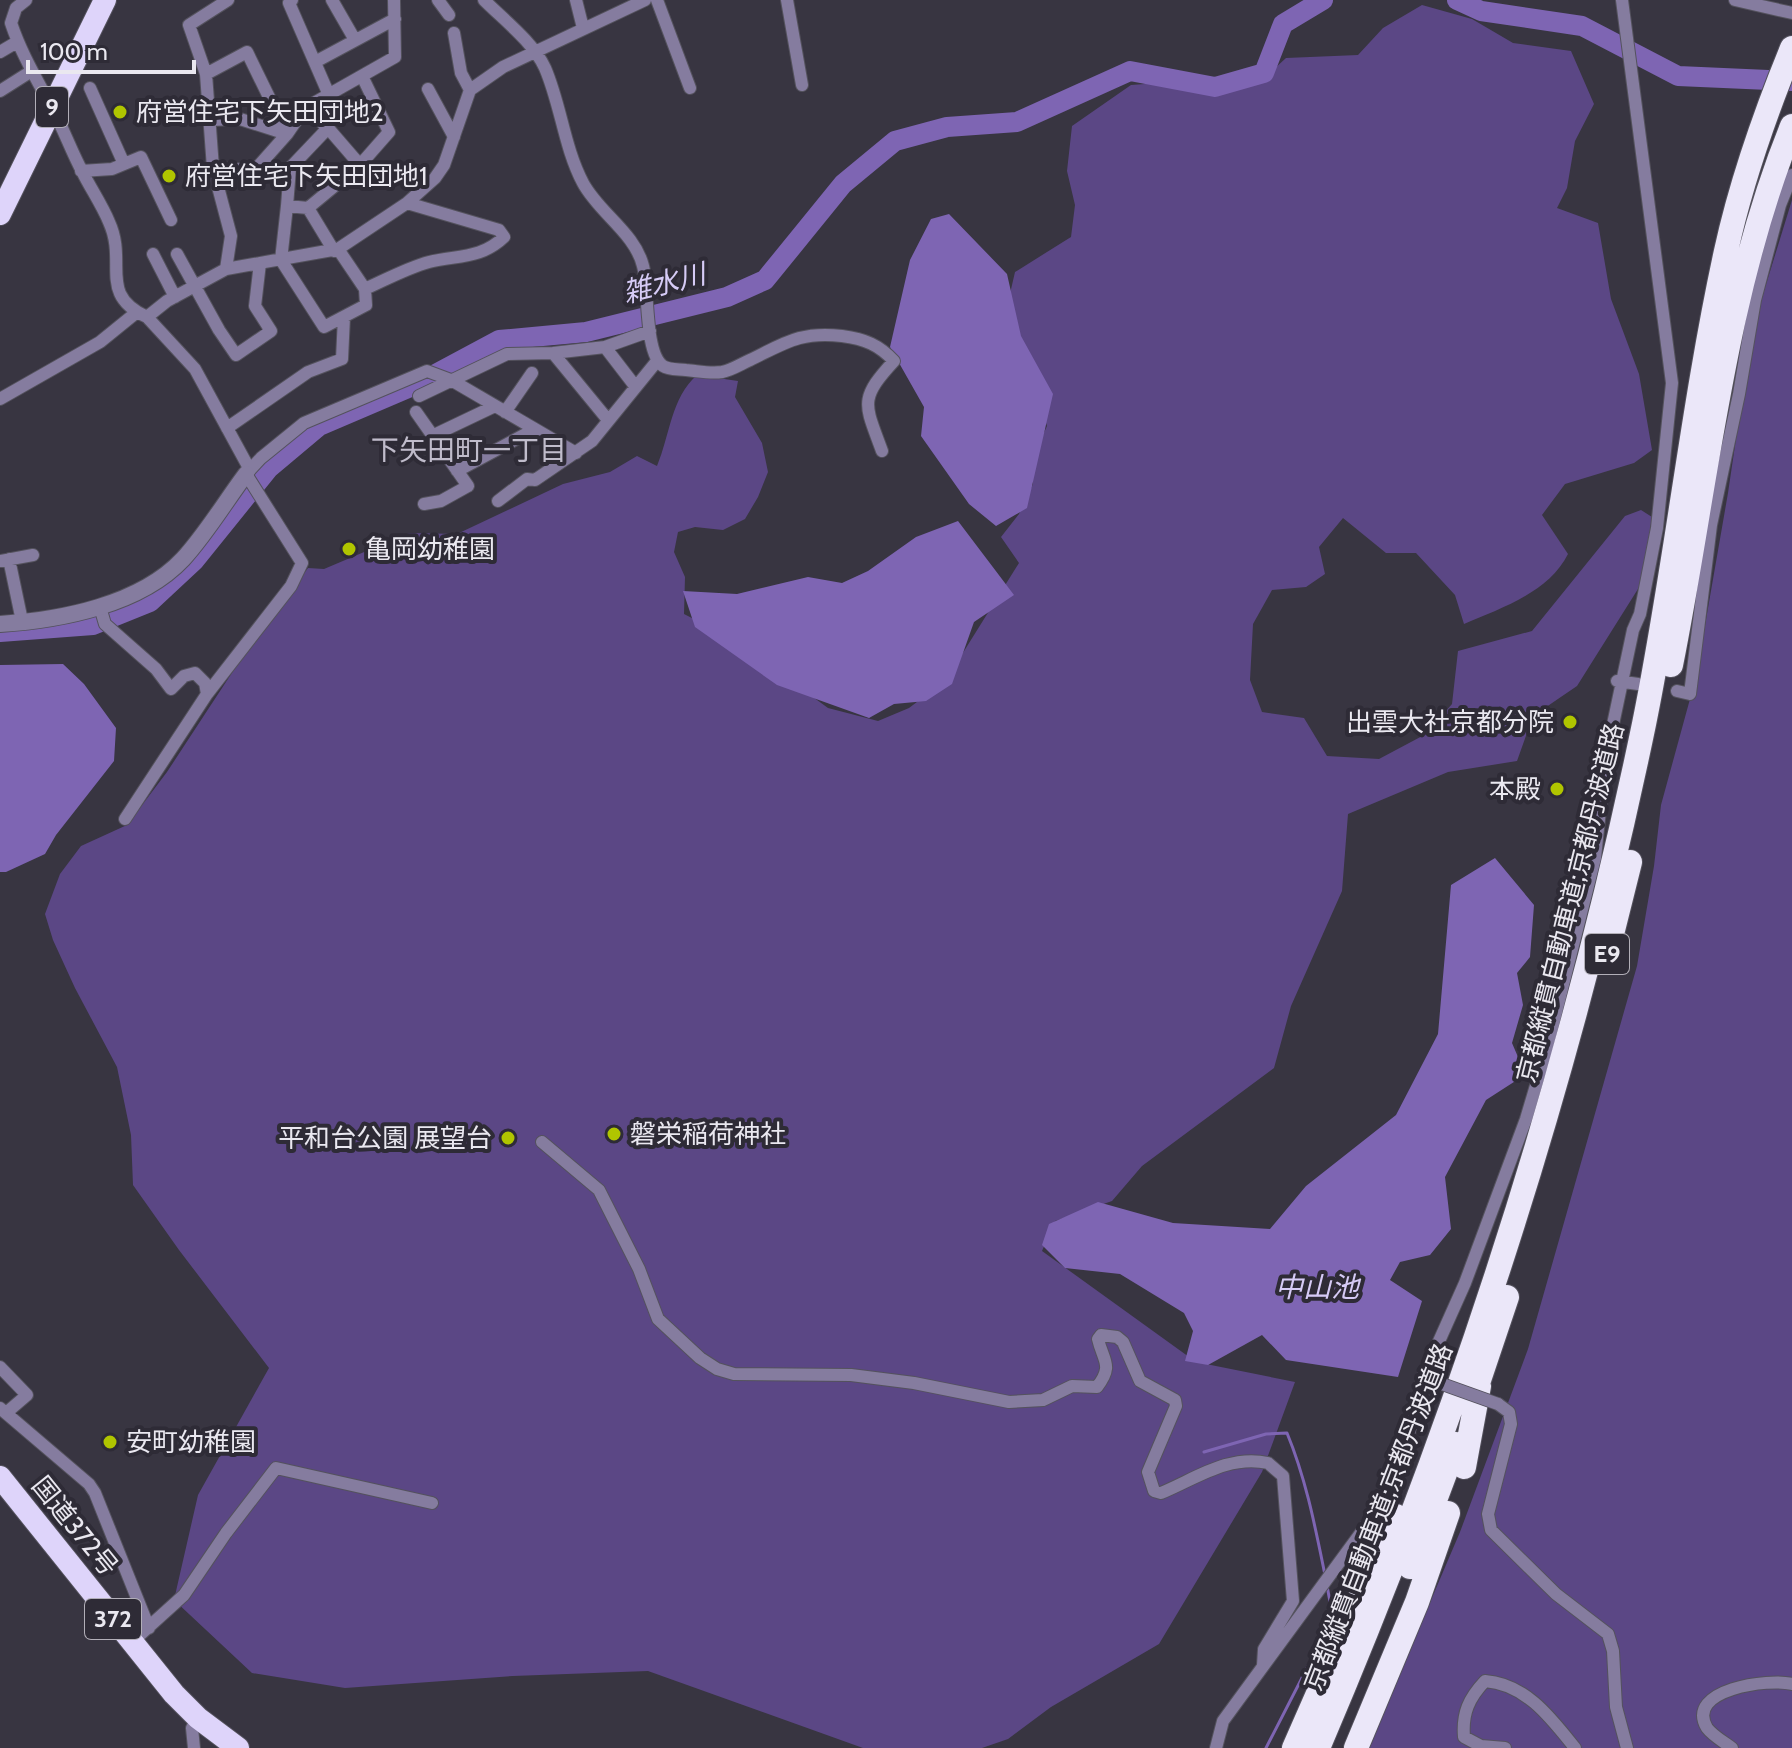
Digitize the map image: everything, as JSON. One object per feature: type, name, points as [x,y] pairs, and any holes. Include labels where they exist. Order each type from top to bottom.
[{"type":"highway","name":"9","points":[[0,214],[105,0]]},
{"type":"highway","name":"京都縦貫自動車道;京都丹波道路","points":[[1318,1748],[1411,1519],[1511,1233],[1566,1045],[1611,872],[1664,617],[1726,250],[1759,134],[1792,48]]},
{"type":"highway","name":"京都縦貫自動車道;京都丹波道路","points":[[1336,1748],[1427,1525],[1482,1372],[1557,1135],[1622,895],[1680,621],[1736,304],[1761,211],[1790,131]]},
{"type":"highway","points":[[1294,1748],[1428,1445],[1511,1233]]},
{"type":"highway","points":[[1356,1748],[1417,1602],[1466,1460],[1482,1372]]},
{"type":"highway","name":"国道372号","points":[[0,1477],[140,1635],[174,1694],[198,1718],[238,1748]]},
{"type":"street","points":[[226,269],[231,236],[213,168],[206,74],[189,25],[228,0]]},
{"type":"street","points":[[292,0],[289,3],[329,95]]},
{"type":"street","points":[[332,0],[355,40]]},
{"type":"street","points":[[213,168],[255,170],[305,108],[395,57],[394,0]]},
{"type":"street","points":[[438,0],[449,15]]},
{"type":"street","points":[[484,0],[535,52],[545,67],[583,183],[594,201],[640,256],[657,361],[666,368],[710,373],[726,371],[810,334],[858,338],[880,346],[894,361],[872,386],[867,410],[882,451]]},
{"type":"street","points":[[576,0],[583,28]]},
{"type":"street","points":[[0,399],[226,269],[336,250],[407,203],[435,178],[444,165],[470,90],[503,67],[645,0]]},
{"type":"street","points":[[657,0],[690,88]]},
{"type":"street","points":[[787,0],[802,85]]},
{"type":"street","points":[[1216,1748],[1223,1721],[1374,1515],[1400,1469],[1427,1378],[1526,1119],[1595,858],[1605,762],[1620,681],[1640,614],[1657,528],[1672,383],[1622,0]]},
{"type":"street","points":[[1735,0],[1792,13]]},
{"type":"street","points":[[20,2],[11,23],[17,42],[110,222],[117,242],[116,287],[123,300],[195,369],[248,472],[302,563],[291,586],[207,694],[125,819]]},
{"type":"street","points":[[315,62],[395,19]]},
{"type":"street","points":[[454,33],[461,73],[470,90]]},
{"type":"street","points":[[0,52],[17,42]]},
{"type":"street","points":[[206,74],[247,52],[287,134]]},
{"type":"street","points":[[0,91],[30,72]]},
{"type":"street","points":[[287,206],[308,208],[360,165],[389,132],[362,76]]},
{"type":"street","points":[[90,88],[124,164]]},
{"type":"street","points":[[428,89],[454,137]]},
{"type":"street","points":[[305,108],[328,128],[360,165]]},
{"type":"street","points":[[209,120],[240,119],[287,134]]},
{"type":"street","points":[[308,208],[365,289],[366,305],[324,327],[281,260],[290,168],[328,128]]},
{"type":"street","points":[[81,171],[112,169],[141,157],[171,220]]},
{"type":"street","points":[[1677,691],[1690,694],[1711,525],[1733,393],[1780,205],[1792,175]]},
{"type":"street","points":[[365,289],[428,263],[492,249],[504,237],[499,230],[407,203]]},
{"type":"street","points":[[153,254],[175,297]]},
{"type":"street","points":[[177,254],[236,355],[271,331],[255,306],[260,263]]},
{"type":"street","points":[[227,428],[308,372],[342,359],[344,317]]},
{"type":"street","points":[[419,396],[507,354],[605,347],[650,331]]},
{"type":"street","points":[[605,347],[635,386]]},
{"type":"street","points":[[553,353],[608,420]]},
{"type":"street","points":[[498,501],[527,479],[535,480],[592,441],[657,361]]},
{"type":"street","points":[[0,624],[100,607],[132,595],[160,579],[183,558],[248,472],[288,436],[324,414],[427,371],[451,380],[576,453]]},
{"type":"street","points":[[432,436],[500,409],[532,373]]},
{"type":"street","points":[[1672,383],[1689,384]]},
{"type":"street","points":[[416,412],[468,486],[441,501],[424,504]]},
{"type":"street","points":[[457,471],[535,429]]},
{"type":"street","points":[[22,621],[4,560],[33,555]]},
{"type":"street","points":[[100,607],[105,624],[156,669],[171,689],[184,676],[195,673],[205,683],[207,694]]},
{"type":"street","points":[[1620,681],[1638,684]]},
{"type":"street","points":[[542,1142],[599,1190],[639,1269],[658,1319],[700,1358],[717,1369],[734,1374],[851,1375],[1031,1403],[1072,1386],[1097,1387],[1106,1376],[1107,1366],[1098,1339],[1101,1335],[1109,1335],[1123,1342],[1129,1349],[1140,1381],[1175,1400],[1176,1406],[1148,1472],[1154,1491],[1161,1493],[1207,1470],[1231,1464],[1268,1463],[1283,1476],[1293,1601],[1264,1649],[1262,1666]]},
{"type":"street","points":[[0,1367],[27,1395],[3,1411],[89,1484],[95,1493],[140,1635],[184,1595],[276,1468],[432,1503]]},
{"type":"street","points":[[1427,1378],[1498,1404],[1509,1412],[1511,1424],[1488,1514],[1491,1530],[1556,1594],[1608,1634],[1613,1651],[1616,1707],[1627,1748]]},
{"type":"street","points":[[1505,1748],[1481,1746],[1464,1737],[1462,1720],[1471,1696],[1485,1681],[1502,1682],[1531,1698],[1575,1748]]},
{"type":"street","points":[[1732,1748],[1707,1727],[1704,1714],[1708,1703],[1717,1695],[1749,1685],[1779,1681],[1792,1684]]},
{"type":"street","points":[[194,1748],[192,1728],[198,1718]]},
{"type":"shaded area","points":[[1422,5],[1472,19],[1513,43],[1571,51],[1594,104],[1575,141],[1567,188],[1557,208],[1598,223],[1611,299],[1639,374],[1652,450],[1634,463],[1565,484],[1542,515],[1568,554],[1560,567],[1537,589],[1464,624],[1455,595],[1416,553],[1386,553],[1343,518],[1319,547],[1325,574],[1306,587],[1272,590],[1253,624],[1250,680],[1262,712],[1304,718],[1327,756],[1379,759],[1426,734],[1452,704],[1458,651],[1532,631],[1625,516],[1641,510],[1652,517],[1643,581],[1577,686],[1533,716],[1517,761],[1448,772],[1348,814],[1342,891],[1291,1006],[1274,1068],[1142,1166],[1112,1201],[1055,1221],[1042,1251],[1196,1362],[1295,1382],[1262,1472],[1159,1644],[1051,1707],[1008,1739],[982,1748],[863,1748],[648,1671],[513,1676],[345,1688],[252,1673],[174,1600],[198,1495],[269,1368],[133,1185],[131,1135],[117,1067],[75,988],[45,914],[60,874],[81,846],[127,825],[167,772],[243,656],[308,568],[324,569],[409,533],[457,534],[563,484],[610,472],[637,456],[657,466],[676,406],[688,384],[697,375],[738,381],[735,397],[762,443],[768,472],[745,519],[723,530],[695,527],[678,532],[674,552],[685,577],[684,614],[733,639],[828,708],[878,721],[909,708],[946,680],[1019,563],[1001,537],[1019,514],[1033,484],[1033,457],[1047,426],[1009,298],[1015,272],[1071,237],[1075,205],[1067,171],[1072,126],[1131,85],[1159,83],[1205,94],[1259,83],[1286,58],[1358,55],[1383,28]]},
{"type":"shaded area","points":[[1792,200],[1792,1748],[1368,1748],[1460,1532],[1528,1349],[1637,966],[1661,805],[1696,677],[1752,330]]},
{"type":"water","points":[[949,214],[1007,274],[1021,336],[1053,394],[1027,508],[996,526],[969,504],[921,436],[924,407],[890,347],[910,260],[931,219]]},
{"type":"water","points":[[958,521],[1014,595],[974,622],[952,684],[926,701],[894,704],[869,718],[777,685],[695,627],[683,591],[737,594],[808,577],[842,583],[868,571],[916,537]]},
{"type":"water","points":[[63,664],[84,684],[116,728],[114,761],[56,835],[45,854],[0,872],[0,665]]},
{"type":"water","name":"中山池","points":[[1495,858],[1534,905],[1530,957],[1517,973],[1523,1005],[1512,1043],[1521,1064],[1517,1080],[1486,1100],[1445,1177],[1451,1229],[1430,1255],[1400,1262],[1390,1280],[1422,1301],[1398,1377],[1286,1360],[1262,1335],[1208,1365],[1185,1361],[1193,1331],[1184,1313],[1120,1274],[1065,1268],[1042,1245],[1049,1224],[1098,1202],[1173,1223],[1270,1229],[1306,1186],[1396,1115],[1438,1034],[1451,885]]},
{"type":"waterway","name":"雑水川","points":[[0,632],[93,625],[150,602],[194,561],[269,468],[319,426],[415,385],[499,340],[586,332],[727,297],[765,280],[843,184],[895,141],[947,127],[1017,122],[1130,71],[1215,87],[1264,73],[1283,24],[1323,0]]},
{"type":"waterway","name":"雑水川","points":[[1457,0],[1481,11],[1582,26],[1678,76],[1792,81]]},
{"type":"waterway","points":[[1204,1452],[1266,1434],[1287,1433],[1305,1485],[1325,1575]]},
{"type":"waterway","points":[[1266,1748],[1325,1633],[1332,1612],[1327,1586]]},
{"type":"place","name":"府営住宅下矢田団地2","points":[[120,112]]},
{"type":"place","name":"府営住宅下矢田団地1","points":[[169,176]]},
{"type":"place","name":"亀岡幼稚園","points":[[349,549]]},
{"type":"place","name":"出雲大社京都分院","points":[[1570,722]]},
{"type":"place","name":"本殿","points":[[1557,789]]},
{"type":"place","name":"磐栄稲荷神社","points":[[614,1134]]},
{"type":"place","name":"平和台公園 展望台","points":[[508,1138]]},
{"type":"place","name":"安町幼稚園","points":[[110,1442]]},
{"type":"district","name":"下矢田町一丁目","points":[[469,450]]}]
